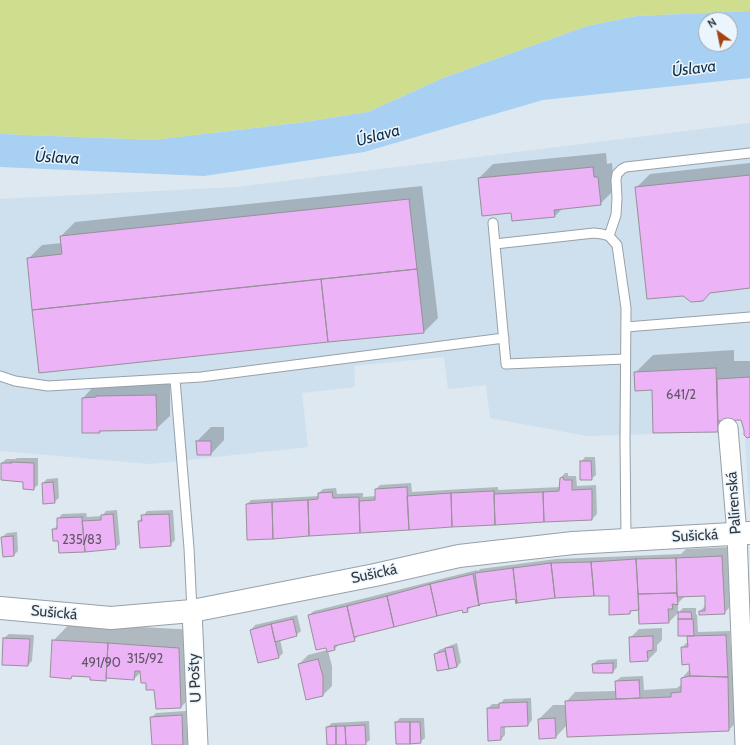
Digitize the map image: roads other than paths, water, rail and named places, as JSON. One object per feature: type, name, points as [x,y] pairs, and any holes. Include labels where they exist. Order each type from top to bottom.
[{"type":"street","name":"Palírenská","points":[[728,428],[744,534],[745,745]]},
{"type":"street","name":"Sušická","points":[[0,608],[111,618],[192,610],[375,575],[459,556],[572,542],[744,534]]},
{"type":"street","name":"U Pošty","points":[[192,610],[198,745]]},
{"type":"lane","points":[[609,236],[616,215],[617,174],[622,169],[626,167],[750,152]]},
{"type":"lane","points":[[493,223],[506,364],[626,359]]},
{"type":"lane","points":[[495,244],[594,233],[609,236],[617,245],[626,308],[626,539]]},
{"type":"lane","points":[[626,327],[750,317]]},
{"type":"lane","points":[[0,376],[15,381],[48,386],[175,379],[201,377],[504,338]]},
{"type":"lane","points":[[175,379],[189,548],[192,610]]},
{"type":"water","name":"Úslava","points":[[750,11],[750,78],[543,100],[364,152],[204,176],[0,167],[0,134],[154,140],[305,122],[368,112],[443,78],[587,26],[637,16],[698,13],[698,52],[738,52],[738,12],[727,12]]}]
